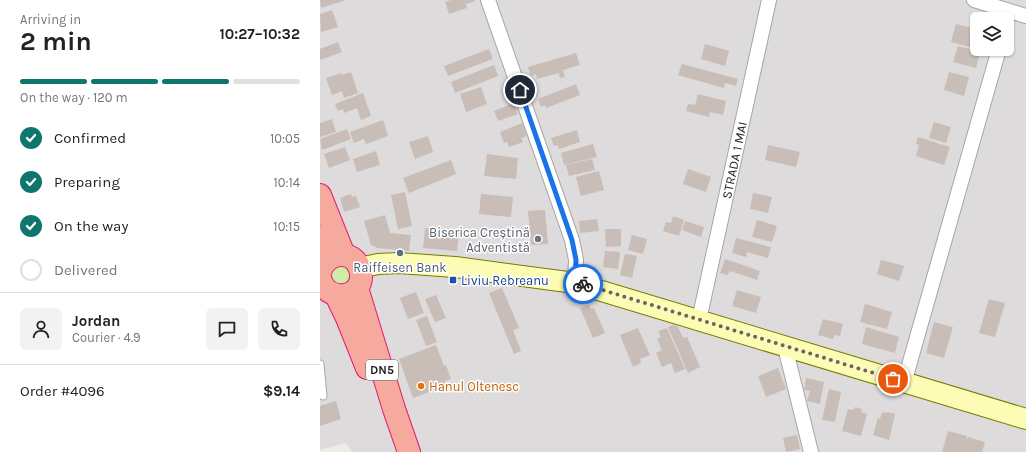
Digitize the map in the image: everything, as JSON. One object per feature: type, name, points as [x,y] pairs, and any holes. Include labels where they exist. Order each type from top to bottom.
[{"type":"highway","name":"DN5","points":[[320,195],[337,270],[394,409],[409,452]]},
{"type":"highway","name":"DN5","points":[[320,237],[337,270],[347,294],[336,295],[361,350],[397,452]]},
{"type":"main road","points":[[337,270],[378,264],[399,263],[454,267],[575,283],[1026,419]]},
{"type":"street","points":[[488,0],[572,240],[576,260],[575,283]]},
{"type":"street","name":"STRADA 1 MAI","points":[[699,320],[769,0]]},
{"type":"street","points":[[974,0],[1000,12]]},
{"type":"street","points":[[1014,16],[1026,16]]},
{"type":"street","points":[[904,383],[997,56]]},
{"type":"street","points":[[785,347],[811,452]]},
{"type":"lane","points":[[320,364],[323,396]]},
{"type":"shaded area","points":[[320,0],[1026,0],[1026,452],[352,452],[346,443],[320,450]]},
{"type":"green space","points":[[343,264],[352,275],[346,285],[335,286],[329,273],[330,269]]},
{"type":"building","points":[[320,0],[346,0],[321,8]]},
{"type":"building","points":[[451,0],[475,1],[466,4],[467,8],[449,14],[445,2]]},
{"type":"building","points":[[332,10],[338,27],[321,32],[320,14]]},
{"type":"building","points":[[956,24],[970,27],[970,47],[951,42]]},
{"type":"building","points":[[338,42],[342,52],[320,60],[320,49]]},
{"type":"building","points":[[705,44],[729,51],[725,66],[701,59]]},
{"type":"building","points":[[958,46],[970,49],[970,56],[979,56],[976,68],[953,62]]},
{"type":"building","points":[[489,49],[493,59],[448,76],[444,66]]},
{"type":"building","points":[[576,53],[580,65],[563,70],[565,77],[560,78],[559,73],[537,79],[536,74],[531,76],[528,67]]},
{"type":"building","points":[[682,64],[738,79],[736,86],[725,83],[724,88],[678,75]]},
{"type":"building","points":[[494,65],[498,76],[455,93],[451,82]]},
{"type":"building","points":[[351,72],[358,93],[344,98],[342,91],[332,95],[326,78],[341,73],[342,75]]},
{"type":"building","points":[[949,72],[969,77],[964,96],[944,90]]},
{"type":"building","points":[[576,84],[580,95],[546,108],[545,105],[541,107],[538,99]]},
{"type":"building","points":[[481,87],[487,104],[466,112],[460,94]]},
{"type":"building","points":[[363,93],[371,116],[361,120],[357,108],[344,113],[343,109],[338,111],[335,104]]},
{"type":"building","points":[[698,94],[726,101],[723,115],[710,112],[709,117],[686,111],[688,104],[695,105]]},
{"type":"building","points":[[514,103],[518,114],[498,121],[494,111]]},
{"type":"building","points":[[332,119],[336,132],[320,137],[320,123]]},
{"type":"building","points":[[383,120],[388,136],[366,144],[364,139],[354,143],[350,132]]},
{"type":"building","points":[[934,122],[951,127],[946,143],[929,138]]},
{"type":"building","points":[[522,123],[527,136],[521,138],[523,142],[509,147],[507,142],[504,143],[500,132]]},
{"type":"building","points":[[347,129],[351,139],[322,150],[320,139]]},
{"type":"building","points":[[577,130],[580,142],[559,149],[558,145],[554,146],[551,138]]},
{"type":"building","points":[[428,136],[433,152],[415,159],[409,142]]},
{"type":"building","points":[[918,137],[950,147],[944,165],[916,156],[919,145],[916,144]]},
{"type":"building","points":[[593,144],[597,157],[564,165],[561,153]]},
{"type":"building","points":[[768,145],[800,152],[796,167],[765,160]]},
{"type":"building","points":[[345,147],[350,160],[329,168],[324,154]]},
{"type":"building","points":[[376,151],[380,165],[357,172],[353,159]]},
{"type":"building","points":[[487,154],[518,158],[516,179],[484,176]]},
{"type":"building","points":[[592,159],[595,170],[569,176],[566,165]]},
{"type":"building","points":[[451,160],[456,174],[409,193],[403,178]]},
{"type":"building","points":[[688,169],[711,177],[706,192],[683,184]]},
{"type":"building","points":[[599,171],[604,190],[581,196],[576,177]]},
{"type":"building","points":[[405,192],[412,226],[398,229],[391,195]]},
{"type":"building","points":[[753,193],[772,197],[768,213],[750,209]]},
{"type":"building","points":[[351,194],[352,197],[356,196],[360,207],[344,212],[340,198]]},
{"type":"building","points":[[481,194],[513,197],[511,217],[479,214]]},
{"type":"building","points":[[545,210],[548,244],[531,245],[528,211]]},
{"type":"building","points":[[385,215],[390,233],[411,235],[409,251],[378,248],[371,245],[364,221]]},
{"type":"building","points":[[673,216],[684,220],[679,236],[663,231],[666,222],[671,223]]},
{"type":"building","points":[[597,219],[599,231],[580,233],[579,221]]},
{"type":"building","points":[[757,220],[777,226],[772,242],[752,237]]},
{"type":"building","points":[[685,221],[704,227],[701,237],[682,230]]},
{"type":"building","points":[[425,228],[459,231],[457,251],[423,248]]},
{"type":"building","points":[[605,229],[621,229],[621,246],[606,247]]},
{"type":"building","points":[[632,235],[647,239],[643,254],[628,250]]},
{"type":"building","points":[[736,238],[771,247],[768,258],[747,252],[746,257],[732,253]]},
{"type":"building","points":[[605,251],[620,252],[618,269],[603,267]]},
{"type":"building","points":[[625,254],[637,256],[632,278],[620,275]]},
{"type":"building","points":[[725,259],[760,271],[757,280],[730,271],[728,275],[720,273]]},
{"type":"building","points":[[881,260],[904,266],[899,281],[877,274]]},
{"type":"building","points":[[502,288],[519,328],[513,330],[521,351],[514,354],[489,293]]},
{"type":"building","points":[[737,290],[761,297],[756,313],[732,306]]},
{"type":"building","points":[[416,292],[424,313],[408,319],[400,298]]},
{"type":"building","points":[[436,295],[446,318],[435,322],[425,299]]},
{"type":"building","points":[[989,299],[1005,303],[995,337],[979,333]]},
{"type":"building","points":[[865,304],[892,312],[887,329],[860,322]]},
{"type":"building","points":[[589,305],[591,309],[594,308],[605,333],[593,338],[580,308]]},
{"type":"building","points":[[427,316],[437,342],[426,346],[416,320]]},
{"type":"building","points":[[823,319],[843,324],[840,336],[835,335],[833,339],[818,335]]},
{"type":"building","points":[[934,322],[953,327],[944,358],[926,353]]},
{"type":"building","points":[[674,325],[678,327],[683,338],[687,337],[700,367],[688,373],[668,327]]},
{"type":"building","points":[[866,327],[899,337],[895,353],[862,344]]},
{"type":"building","points":[[638,328],[650,355],[640,359],[641,363],[633,367],[620,335]]},
{"type":"building","points":[[667,328],[685,369],[675,373],[671,363],[662,367],[656,353],[662,350],[657,339],[661,337],[658,331]]},
{"type":"building","points":[[436,345],[451,379],[445,381],[446,386],[413,398],[399,359]]},
{"type":"building","points":[[778,368],[786,389],[766,397],[758,376]]},
{"type":"building","points":[[806,378],[824,382],[820,404],[807,401],[810,391],[804,390]]},
{"type":"building","points":[[829,389],[841,392],[835,422],[822,420]]},
{"type":"building","points":[[336,401],[341,419],[320,426],[320,406]]},
{"type":"building","points":[[855,407],[862,409],[861,412],[867,414],[861,436],[842,431],[848,409],[854,410]]},
{"type":"building","points":[[882,412],[895,414],[889,440],[873,435],[878,418],[880,419]]},
{"type":"building","points":[[948,431],[967,436],[966,442],[968,437],[985,442],[982,452],[942,452]]},
{"type":"building","points":[[797,435],[800,449],[786,452],[783,438]]},
{"type":"way so far","points":[[583,284],[893,379]]},
{"type":"place","name":"Biserica Creștină Adventistă","points":[[538,239]]},
{"type":"place","name":"Raiffeisen Bank","points":[[400,253]]},
{"type":"place","name":"Liviu Rebreanu","points":[[453,280]]},
{"type":"place","name":"Hanul Oltenesc","points":[[421,386]]},
{"type":"route","points":[[520,90],[572,240],[576,260],[575,283],[583,284]]}]
